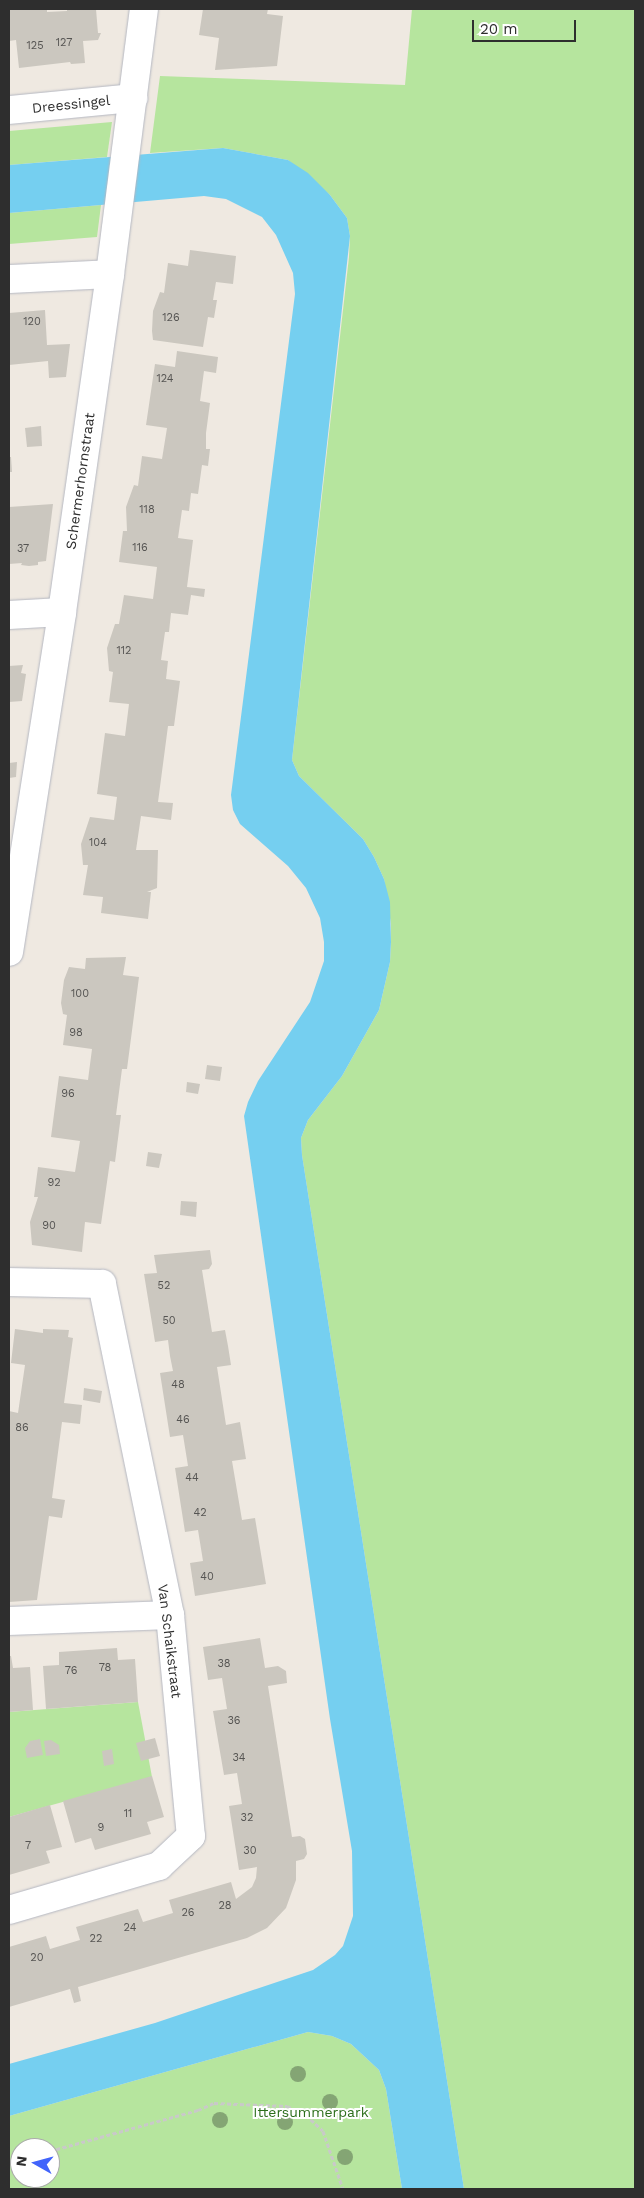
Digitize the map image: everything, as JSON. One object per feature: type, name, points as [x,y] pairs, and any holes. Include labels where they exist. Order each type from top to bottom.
[{"type":"street","name":"Schermerhornstraat","points":[[9,952],[62,612],[110,274],[144,9]]},
{"type":"street","name":"Dreessingel","points":[[9,110],[132,98]]},
{"type":"street","points":[[9,279],[110,274]]},
{"type":"street","points":[[9,615],[62,612]]},
{"type":"street","name":"Van Schaikstraat","points":[[9,1282],[102,1284],[170,1615],[191,1836],[159,1866],[9,1910]]},
{"type":"street","points":[[9,1621],[170,1615]]},
{"type":"path","points":[[60,2148],[198,2110],[214,2103],[287,2106],[306,2115],[323,2130],[343,2189]]},
{"type":"green space","points":[[412,9],[635,9],[635,2189],[464,2189],[302,1155],[301,1138],[308,1120],[342,1076],[379,1010],[390,962],[391,942],[391,924],[384,879],[374,857],[363,839],[299,776],[292,760],[349,257],[350,236],[347,218],[330,195],[288,160],[223,148],[150,153],[160,76],[405,85]]},
{"type":"green space","points":[[112,122],[107,157],[9,165],[9,131]]},
{"type":"green space","points":[[101,205],[97,237],[9,244],[9,213]]},
{"type":"green space","points":[[138,1702],[152,1777],[9,1817],[9,1712]]},
{"type":"green space","name":"Ittersummerpark","points":[[308,2032],[332,2036],[351,2044],[379,2070],[386,2089],[402,2189],[9,2189],[9,2116]]},
{"type":"water","points":[[223,148],[288,160],[308,173],[330,195],[347,218],[350,236],[292,760],[299,776],[363,839],[374,857],[384,879],[390,902],[390,962],[379,1010],[342,1076],[308,1120],[301,1138],[302,1155],[464,2189],[402,2189],[386,2089],[379,2070],[351,2044],[332,2036],[308,2032],[9,2116],[9,2064],[155,2023],[313,1970],[335,1955],[343,1946],[353,1916],[352,1851],[330,1719],[244,1116],[258,1081],[310,1002],[324,961],[324,942],[320,918],[306,888],[288,866],[240,824],[233,810],[231,795],[295,294],[293,273],[276,235],[262,217],[226,199],[204,196],[9,213],[9,165]]},
{"type":"building","points":[[9,9],[47,9],[47,12],[67,11],[67,9],[96,9],[98,33],[101,33],[98,40],[83,41],[85,63],[71,64],[70,62],[19,68],[16,40],[9,41]]},
{"type":"building","points":[[203,9],[268,9],[267,14],[283,16],[277,66],[215,70],[219,38],[199,35]]},
{"type":"building","points":[[190,250],[236,256],[233,284],[216,282],[213,300],[217,300],[214,318],[208,317],[203,347],[153,340],[153,311],[160,292],[164,293],[168,263],[188,266]]},
{"type":"building","points":[[45,310],[47,345],[70,344],[66,377],[49,378],[48,361],[9,365],[9,313]]},
{"type":"building","points":[[177,351],[218,357],[216,373],[204,371],[200,401],[210,403],[206,433],[206,449],[210,449],[208,466],[202,465],[198,494],[191,493],[189,511],[182,510],[178,538],[193,540],[187,587],[205,589],[204,597],[191,595],[188,615],[171,613],[169,632],[165,632],[161,660],[168,661],[166,679],[180,681],[174,726],[168,726],[158,802],[173,803],[171,820],[141,816],[136,850],[158,850],[157,888],[147,892],[151,892],[148,919],[101,913],[103,897],[83,895],[88,865],[83,865],[81,844],[90,817],[114,820],[117,797],[97,794],[105,733],[125,736],[129,704],[109,702],[113,672],[109,671],[107,648],[115,624],[119,624],[124,595],[153,599],[157,567],[119,562],[123,531],[127,531],[126,507],[134,485],[138,486],[142,456],[162,459],[167,428],[146,425],[155,364],[175,367]]},
{"type":"building","points":[[41,426],[42,446],[27,447],[25,428]]},
{"type":"building","points":[[9,457],[11,457],[12,472],[9,472]]},
{"type":"building","points":[[53,504],[46,561],[38,562],[38,565],[29,566],[21,565],[22,563],[9,564],[9,507]]},
{"type":"building","points":[[23,665],[21,673],[26,674],[22,701],[9,702],[9,666]]},
{"type":"building","points":[[17,762],[16,777],[9,778],[9,763]]},
{"type":"building","points":[[126,957],[123,975],[139,977],[127,1069],[122,1069],[116,1115],[121,1115],[115,1162],[110,1161],[101,1224],[85,1222],[82,1252],[32,1245],[30,1222],[38,1197],[34,1197],[38,1167],[75,1172],[80,1141],[51,1137],[59,1076],[88,1080],[92,1049],[63,1045],[67,1015],[63,1014],[61,1003],[64,980],[69,967],[85,969],[86,958]]},
{"type":"building","points":[[207,1065],[222,1067],[220,1081],[205,1079]]},
{"type":"building","points":[[187,1082],[200,1084],[198,1094],[186,1092]]},
{"type":"building","points":[[148,1152],[162,1154],[159,1168],[146,1166]]},
{"type":"building","points":[[181,1201],[197,1202],[196,1217],[180,1215]]},
{"type":"building","points":[[210,1250],[212,1264],[209,1269],[202,1270],[212,1332],[225,1330],[231,1365],[217,1367],[226,1425],[240,1422],[246,1459],[232,1461],[242,1520],[255,1518],[266,1584],[195,1596],[190,1563],[203,1561],[198,1530],[185,1532],[175,1468],[188,1466],[183,1435],[170,1437],[160,1373],[173,1371],[168,1340],[155,1342],[144,1274],[157,1273],[154,1255]]},
{"type":"building","points":[[15,1329],[43,1333],[43,1329],[69,1330],[68,1337],[73,1338],[64,1403],[82,1405],[80,1424],[62,1422],[52,1498],[65,1500],[62,1518],[49,1516],[37,1600],[9,1602],[9,1411],[18,1413],[25,1365],[11,1363]]},
{"type":"building","points":[[84,1388],[102,1391],[100,1403],[83,1400]]},
{"type":"building","points":[[260,1638],[265,1668],[278,1666],[286,1671],[287,1683],[268,1686],[292,1837],[300,1836],[305,1839],[307,1854],[304,1859],[296,1861],[296,1880],[286,1908],[267,1928],[247,1938],[78,1987],[81,2001],[74,2003],[70,1989],[9,2007],[9,1947],[46,1936],[50,1949],[80,1940],[76,1927],[138,1909],[143,1922],[173,1913],[169,1900],[231,1882],[236,1899],[252,1887],[256,1878],[257,1867],[239,1870],[229,1806],[242,1804],[237,1773],[224,1775],[213,1711],[227,1709],[222,1678],[208,1680],[203,1647]]},
{"type":"building","points":[[117,1648],[118,1660],[135,1659],[138,1702],[46,1709],[43,1666],[59,1665],[59,1652]]},
{"type":"building","points":[[9,1656],[11,1656],[13,1668],[30,1667],[33,1710],[9,1712]]},
{"type":"building","points":[[155,1738],[160,1756],[141,1761],[136,1743]]},
{"type":"building","points":[[40,1739],[43,1755],[27,1758],[25,1748],[30,1741]]},
{"type":"building","points":[[51,1740],[59,1745],[60,1754],[46,1756],[44,1741]]},
{"type":"building","points":[[112,1749],[114,1764],[104,1766],[102,1751]]},
{"type":"building","points":[[152,1776],[164,1817],[147,1822],[151,1834],[95,1850],[91,1838],[75,1843],[63,1801]]},
{"type":"building","points":[[50,1805],[62,1847],[46,1851],[50,1863],[9,1875],[9,1817]]}]
